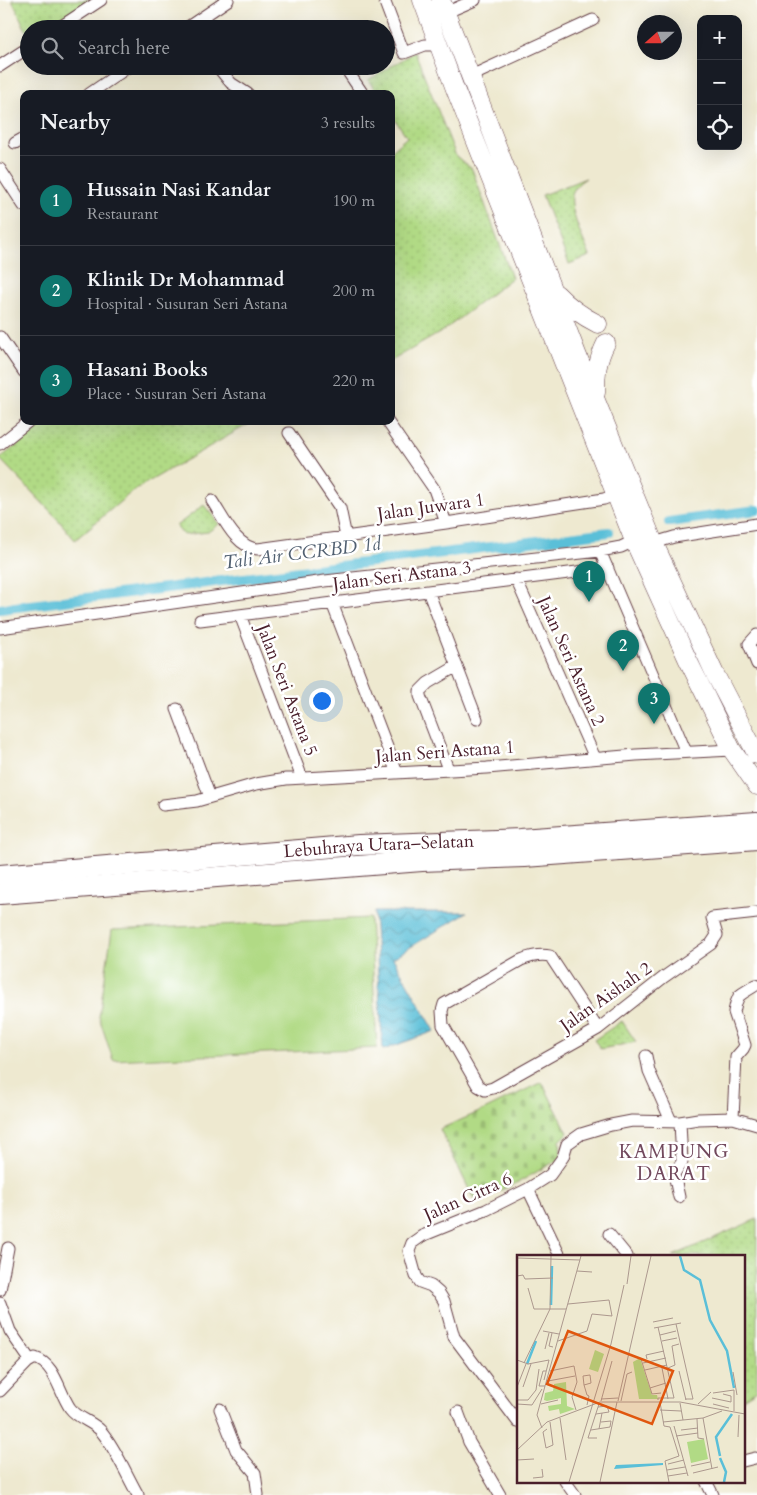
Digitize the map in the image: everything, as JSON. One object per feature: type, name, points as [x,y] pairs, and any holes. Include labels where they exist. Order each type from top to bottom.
[{"type":"highway","points":[[422,0],[439,45],[562,338],[615,495],[634,541],[687,658],[732,750],[757,786]]},
{"type":"highway","points":[[443,7],[552,289],[562,338]]},
{"type":"highway","points":[[552,289],[579,315],[598,324]]},
{"type":"highway","points":[[596,400],[598,358],[606,343]]},
{"type":"highway","points":[[569,357],[596,400],[654,543],[715,674],[757,755]]},
{"type":"highway","name":"Lebuhraya Utara–Selatan","points":[[0,894],[403,862],[757,822]]},
{"type":"highway","name":"Lebuhraya Utara–Selatan","points":[[0,875],[359,845],[522,848],[757,840]]},
{"type":"street","points":[[71,20],[101,0]]},
{"type":"street","points":[[199,20],[228,0]]},
{"type":"street","points":[[384,0],[391,20]]},
{"type":"street","points":[[443,7],[475,0]]},
{"type":"street","points":[[469,77],[593,20]]},
{"type":"street","points":[[395,30],[404,54],[425,45],[439,45]]},
{"type":"street","points":[[0,66],[20,53]]},
{"type":"street","points":[[95,90],[117,75]]},
{"type":"street","points":[[225,75],[241,90]]},
{"type":"street","points":[[350,75],[360,90]]},
{"type":"street","points":[[0,169],[20,200]]},
{"type":"street","points":[[0,337],[20,366]]},
{"type":"street","points":[[0,444],[24,425]]},
{"type":"street","points":[[390,425],[434,489],[446,523]]},
{"type":"street","points":[[290,433],[340,508],[346,537]]},
{"type":"street","name":"Jalan Juwara 1","points":[[212,501],[232,532],[243,544],[250,548],[264,549],[586,502],[615,495]]},
{"type":"street","points":[[654,543],[674,537],[757,524]]},
{"type":"street","points":[[0,628],[325,581],[600,551],[620,547],[634,541]]},
{"type":"street","points":[[600,551],[686,752]]},
{"type":"street","name":"Jalan Seri Astana 3","points":[[200,620],[608,568]]},
{"type":"street","name":"Jalan Seri Astana 2","points":[[516,579],[595,758]]},
{"type":"street","points":[[428,591],[477,719]]},
{"type":"street","points":[[332,603],[397,773]]},
{"type":"street","name":"Jalan Seri Astana 5","points":[[240,615],[302,778]]},
{"type":"street","points":[[757,635],[749,644],[757,664]]},
{"type":"street","points":[[448,769],[420,696],[420,691],[428,683],[457,666]]},
{"type":"street","points":[[177,709],[210,797]]},
{"type":"street","name":"Jalan Seri Astana 1","points":[[162,806],[196,801],[256,784],[302,778],[487,768],[595,758],[732,750]]},
{"type":"street","name":"Jalan Aishah 2","points":[[598,1029],[550,956],[538,955],[529,957],[444,1004],[442,1011],[443,1025],[478,1086],[485,1090],[493,1088],[598,1029],[664,977],[711,944],[717,935],[712,918],[757,913]]},
{"type":"street","points":[[733,1118],[736,1056],[745,1045],[734,1012],[739,996],[756,985]]},
{"type":"street","points":[[646,1056],[648,1071],[676,1122],[682,1162],[674,1174],[679,1197]]},
{"type":"street","name":"Jalan Citra 6","points":[[517,1421],[454,1337],[444,1301],[439,1293],[431,1286],[420,1282],[416,1276],[409,1251],[412,1243],[416,1239],[486,1210],[528,1189],[550,1174],[563,1157],[567,1144],[575,1136],[621,1123],[642,1121],[660,1123],[733,1118],[757,1125]]},
{"type":"street","points":[[528,1189],[560,1255]]},
{"type":"street","points":[[609,1234],[626,1255]]},
{"type":"street","points":[[0,1290],[8,1248]]},
{"type":"street","points":[[0,1303],[10,1331],[30,1360]]},
{"type":"street","points":[[0,1390],[30,1360],[38,1359],[46,1365],[73,1412],[94,1425],[108,1441],[138,1495]]},
{"type":"street","points":[[220,1409],[236,1450],[255,1473],[258,1495]]},
{"type":"street","points":[[458,1412],[469,1442],[500,1495]]},
{"type":"street","points":[[566,1482],[575,1495]]},
{"type":"street","points":[[706,1482],[713,1495]]},
{"type":"green space","points":[[12,0],[92,0],[62,20],[21,20]]},
{"type":"green space","points":[[415,52],[456,156],[472,169],[512,278],[443,331],[395,359],[395,148],[407,137],[395,120],[395,90],[375,90],[368,80],[376,75],[395,75],[395,64]]},
{"type":"green space","points":[[586,178],[573,192],[572,206],[590,256],[569,264],[542,195]]},
{"type":"green space","points":[[44,425],[247,425],[134,490],[75,540],[0,458]]},
{"type":"green space","points":[[204,505],[219,524],[208,532],[183,535],[176,526]]},
{"type":"green space","points":[[370,918],[377,1048],[113,1060],[99,1017],[112,930]]},
{"type":"green space","points":[[622,1021],[636,1042],[601,1049],[594,1040]]},
{"type":"green space","points":[[542,1082],[568,1133],[560,1141],[561,1158],[519,1182],[475,1202],[440,1129]]},
{"type":"green space","points":[[757,1219],[757,1390],[744,1398],[744,1255],[675,1255]]},
{"type":"water","points":[[374,912],[467,912],[393,958],[435,1031],[383,1050]]},
{"type":"waterway","name":"Tali Air CCRBD 1d","points":[[669,522],[757,510]]},
{"type":"waterway","name":"Tali Air CCRBD 1d","points":[[0,609],[609,532]]},
{"type":"place","name":"Hussain Nasi Kandar","points":[[589,602]]},
{"type":"place","name":"Klinik Dr Mohammad","points":[[623,671]]},
{"type":"place","name":"Hasani Books","points":[[654,724]]},
{"type":"district","name":"KAMPUNG DARAT","points":[[674,1163]]}]
